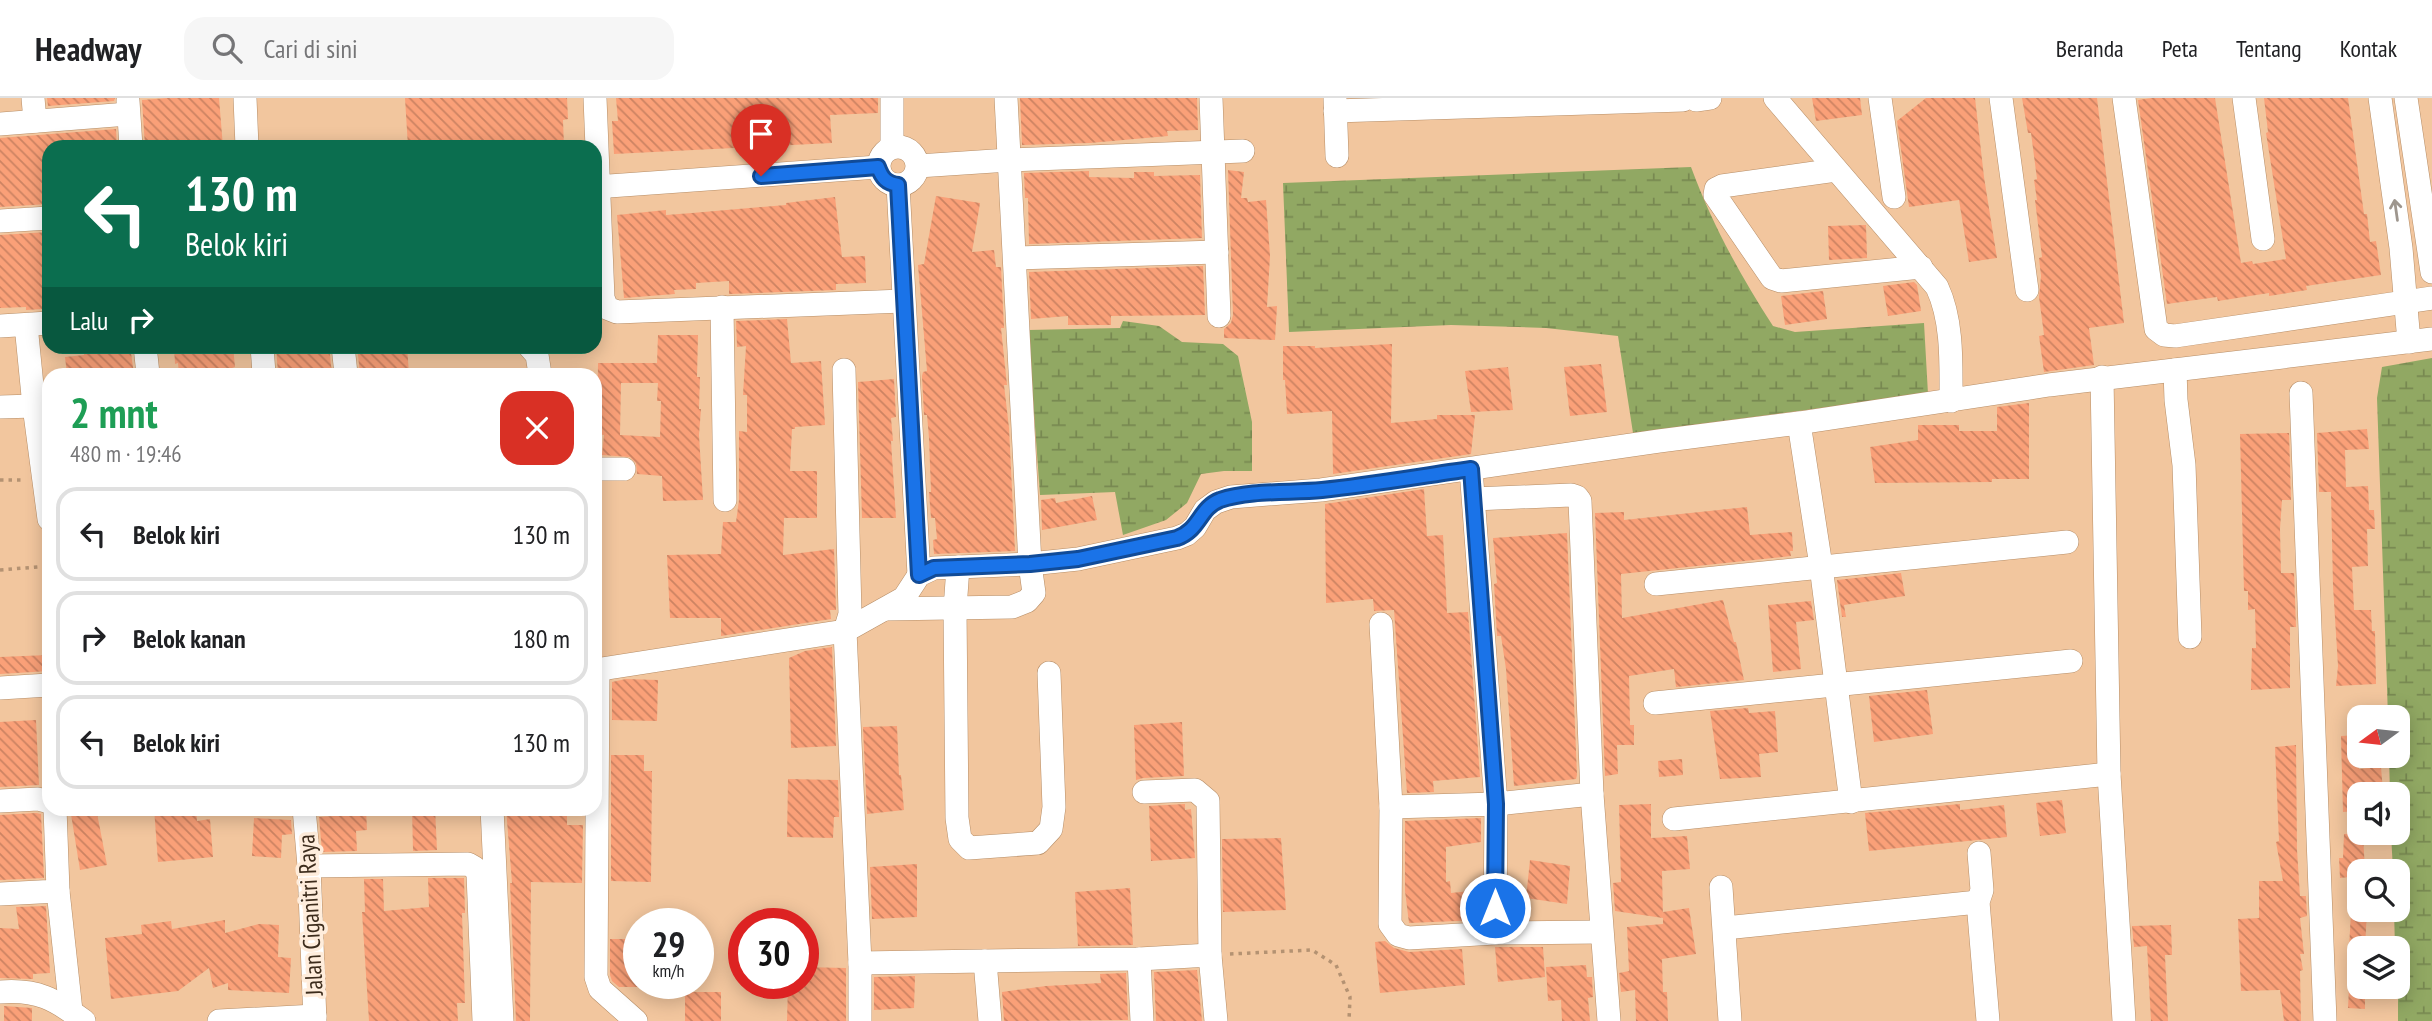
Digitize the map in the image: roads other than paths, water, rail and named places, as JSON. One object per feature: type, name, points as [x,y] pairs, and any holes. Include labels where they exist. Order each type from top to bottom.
[{"type":"street","points":[[33,98],[35,121]]},
{"type":"street","points":[[245,98],[247,140]]},
{"type":"street","points":[[595,98],[596,140]]},
{"type":"street","points":[[892,98],[892,146]]},
{"type":"street","points":[[886,609],[1012,607],[1027,601],[1034,593],[1030,564],[1006,98]]},
{"type":"street","points":[[1211,98],[1219,316]]},
{"type":"street","points":[[1774,98],[1937,287],[1944,302],[1951,364],[1951,401]]},
{"type":"street","points":[[1880,98],[1894,197]]},
{"type":"street","points":[[2000,98],[2027,290]]},
{"type":"street","points":[[2124,98],[2156,329],[2164,335],[2175,337],[2432,298]]},
{"type":"street","points":[[2244,98],[2263,239]]},
{"type":"street","points":[[2380,98],[2401,248],[2409,342]]},
{"type":"street","points":[[2406,98],[2432,272]]},
{"type":"street","points":[[1337,156],[1335,105],[1683,99]]},
{"type":"street","points":[[0,124],[128,106],[130,140]]},
{"type":"street","points":[[892,146],[902,146],[916,157],[918,166],[915,176],[907,183],[888,183],[881,177],[878,167],[880,159],[892,146]]},
{"type":"street","points":[[918,166],[1243,151]]},
{"type":"street","points":[[602,187],[878,167]]},
{"type":"street","points":[[1836,170],[1723,186],[1716,189],[1715,195],[1772,278],[1781,281],[1921,267]]},
{"type":"street","points":[[898,185],[919,575]]},
{"type":"street","points":[[0,221],[42,218]]},
{"type":"street","points":[[2401,248],[2426,244]]},
{"type":"street","points":[[1014,258],[1217,252]]},
{"type":"street","points":[[602,280],[603,298],[607,308],[617,312],[903,301]]},
{"type":"street","points":[[722,307],[724,500]]},
{"type":"street","points":[[0,326],[38,324],[34,406],[42,466]]},
{"type":"street","points":[[602,669],[845,631],[904,598],[919,575],[934,568],[1078,559],[1177,538],[1195,527],[1205,510],[1216,502],[1231,497],[1321,490],[1799,423],[2102,377],[2432,339]]},
{"type":"street","points":[[844,370],[849,614],[845,631],[860,963],[860,1021]]},
{"type":"street","points":[[2175,370],[2183,465],[2190,637]]},
{"type":"street","points":[[2102,377],[2109,774],[2123,1021]]},
{"type":"street","points":[[2301,393],[2325,1021]]},
{"type":"street","points":[[0,407],[34,406]]},
{"type":"street","points":[[1799,423],[1821,566],[1851,803]]},
{"type":"street","points":[[602,469],[624,469]]},
{"type":"street","points":[[1471,469],[1496,804],[1495,933]]},
{"type":"street","points":[[1474,499],[1571,495],[1580,501],[1592,794],[1609,1021]]},
{"type":"street","points":[[1656,584],[2067,542]]},
{"type":"street","points":[[958,567],[955,609],[957,818],[960,839],[969,848],[1038,843],[1051,829],[1054,807],[1049,673]]},
{"type":"street","points":[[1381,624],[1391,807],[1390,924],[1398,935],[1409,938],[1495,933],[1601,932]]},
{"type":"street","points":[[1655,703],[2071,661]]},
{"type":"street","points":[[0,688],[42,685]]},
{"type":"street","points":[[1674,819],[1851,803],[2109,774]]},
{"type":"street","points":[[1144,792],[1195,790],[1208,801],[1210,955],[1216,1021]]},
{"type":"street","points":[[1391,807],[1496,804],[1592,794]]},
{"type":"street","points":[[0,801],[42,800]]},
{"type":"street","points":[[55,816],[58,891],[77,1016]]},
{"type":"street","name":"Jalan Ciganitri Raya","points":[[305,816],[315,1019]]},
{"type":"street","points":[[492,816],[502,1021]]},
{"type":"street","points":[[597,816],[596,976],[600,989],[636,1021]]},
{"type":"street","points":[[1979,853],[1982,890],[1978,902],[1988,1021]]},
{"type":"street","points":[[309,866],[468,864],[475,868],[478,874],[484,1021]]},
{"type":"street","points":[[1721,887],[1730,1021]]},
{"type":"street","points":[[0,894],[58,891]]},
{"type":"street","points":[[1725,928],[1978,902]]},
{"type":"street","points":[[860,963],[1139,959],[1210,955]]},
{"type":"street","points":[[1139,959],[1142,1021]]},
{"type":"street","points":[[985,961],[990,1021]]},
{"type":"street","points":[[0,992],[22,990],[45,995],[77,1016]]},
{"type":"street","points":[[219,1021],[315,1019]]}]
